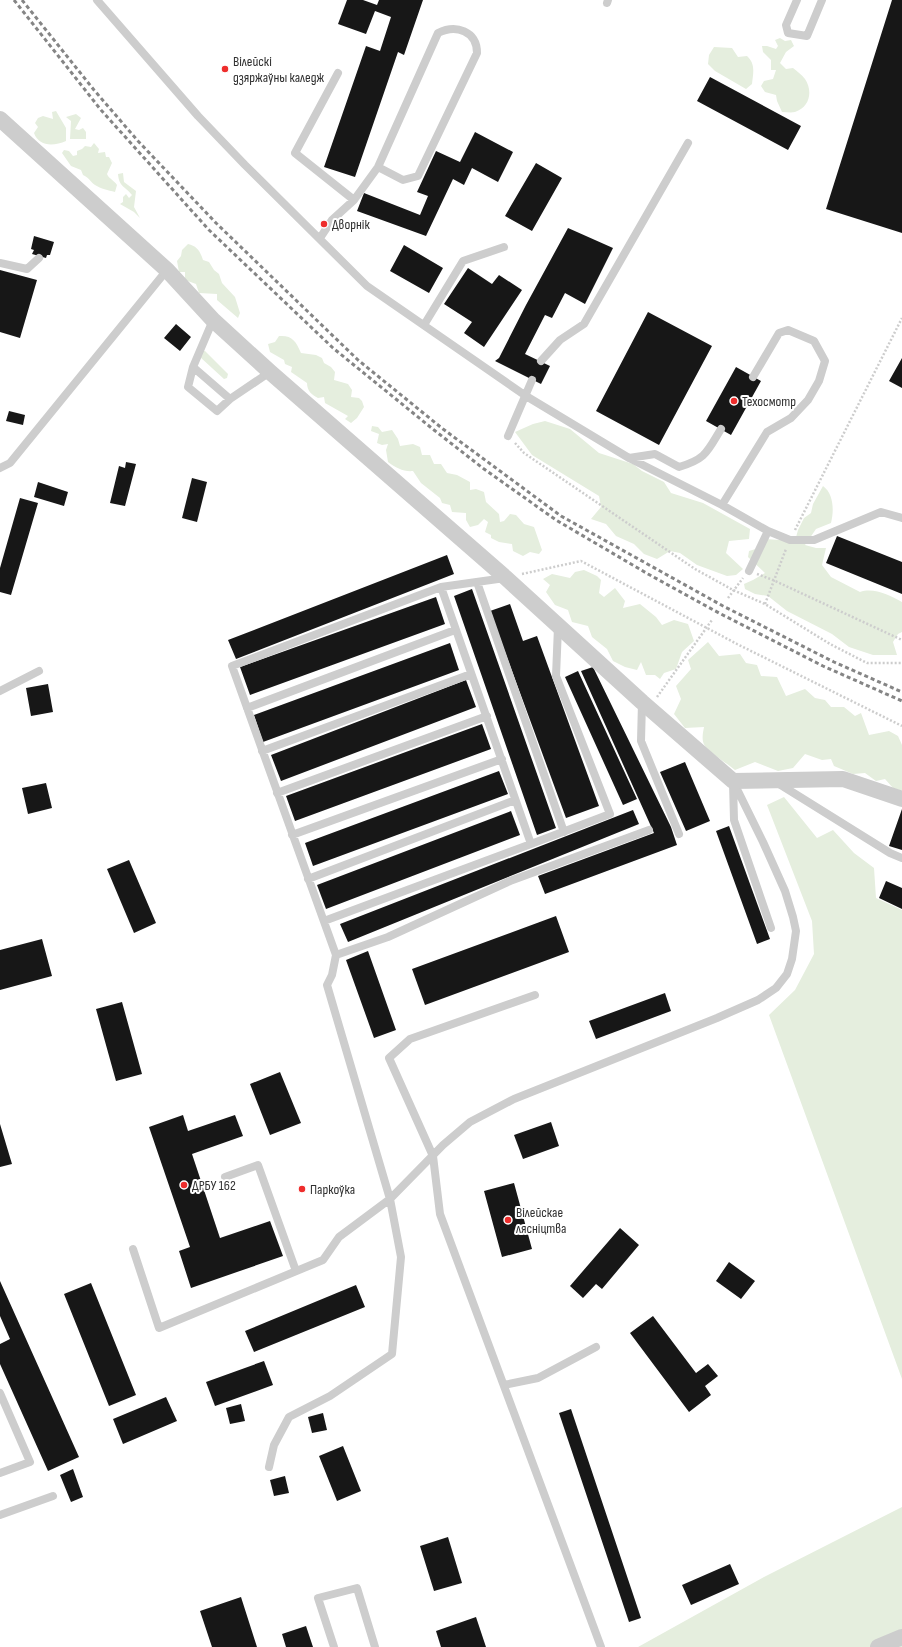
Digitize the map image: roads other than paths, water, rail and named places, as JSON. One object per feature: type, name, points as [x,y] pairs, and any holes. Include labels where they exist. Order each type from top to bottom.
[{"type":"street","points":[[0,119],[167,270],[213,320],[270,372],[506,578],[558,626],[650,700],[733,781],[843,779],[902,799]]},
{"type":"street","points":[[878,1647],[902,1637]]},
{"type":"lane","points":[[97,0],[229,148],[368,286],[526,396],[629,458],[722,505],[768,531],[790,540],[814,540],[881,512],[902,518]]},
{"type":"lane","points":[[798,0],[786,25],[788,33],[807,36],[822,0]]},
{"type":"lane","points":[[320,238],[332,220],[354,200],[378,167],[438,33],[446,29],[453,28],[468,33],[477,46],[477,53],[418,176],[403,180],[378,167]]},
{"type":"lane","points":[[338,73],[295,152],[354,200]]},
{"type":"lane","points":[[541,361],[560,340],[584,324],[688,143]]},
{"type":"lane","points":[[424,325],[463,261],[504,247]]},
{"type":"lane","points":[[0,263],[27,269],[39,258]]},
{"type":"lane","points":[[0,468],[10,463],[167,270]]},
{"type":"lane","points":[[213,320],[193,366],[188,387],[217,411],[230,399],[270,372]]},
{"type":"lane","points":[[722,505],[767,432],[791,418],[808,400],[818,381],[825,361],[814,341],[788,330],[779,333],[753,377]]},
{"type":"lane","points":[[193,366],[230,399]]},
{"type":"lane","points":[[508,436],[532,380]]},
{"type":"lane","points":[[629,458],[655,454],[679,467],[695,462],[707,452],[721,429]]},
{"type":"lane","points":[[749,571],[768,531]]},
{"type":"lane","points":[[269,1467],[274,1445],[289,1417],[330,1396],[392,1354],[401,1257],[390,1198],[327,985],[332,975],[336,955],[232,666],[440,587],[506,578]]},
{"type":"lane","points":[[477,582],[564,832]]},
{"type":"lane","points":[[440,587],[487,716],[531,844]]},
{"type":"lane","points":[[324,921],[610,814],[556,676],[558,626]]},
{"type":"lane","points":[[247,708],[456,630]]},
{"type":"lane","points":[[0,691],[39,671]]},
{"type":"lane","points":[[262,751],[471,674]]},
{"type":"lane","points":[[650,700],[641,741],[679,834]]},
{"type":"lane","points":[[277,793],[487,716]]},
{"type":"lane","points":[[292,835],[502,759]]},
{"type":"lane","points":[[772,780],[890,853],[902,858]]},
{"type":"lane","points":[[733,781],[734,820],[771,928]]},
{"type":"lane","points":[[133,1249],[159,1328],[323,1260],[339,1237],[390,1198],[470,1122],[514,1099],[724,1015],[758,1000],[776,988],[790,967],[794,950],[796,930],[785,891],[733,781]]},
{"type":"lane","points":[[308,879],[515,800]]},
{"type":"lane","points":[[336,955],[388,937],[510,881],[649,830]]},
{"type":"lane","points":[[535,995],[410,1039],[389,1058],[433,1156],[440,1214],[601,1647]]},
{"type":"lane","points":[[225,1177],[258,1165],[296,1271]]},
{"type":"lane","points":[[504,1385],[538,1378],[596,1347]]},
{"type":"lane","points":[[0,1393],[30,1462],[0,1473]]},
{"type":"lane","points":[[0,1515],[53,1496]]},
{"type":"lane","points":[[334,1647],[318,1598],[357,1588],[375,1647]]},
{"type":"railway","points":[[14,0],[101,110],[209,230],[333,348],[434,430],[484,469],[556,520],[648,574],[719,613],[823,666],[902,701]]},
{"type":"railway","points":[[22,0],[94,90],[138,141],[216,223],[358,360],[443,429],[561,516],[723,606],[834,662],[902,692]]},
{"type":"place","name":"Вілейскі дзяржаўны каледж","points":[[225,69]]},
{"type":"place","name":"Дворнік","points":[[324,224]]},
{"type":"place","name":"Техосмотр","points":[[734,401]]},
{"type":"place","name":"ДРБУ 162","points":[[184,1185]]},
{"type":"place","name":"Паркоўка","points":[[302,1189]]},
{"type":"place","name":"Вілейскае лясніцтва","points":[[508,1220]]}]
